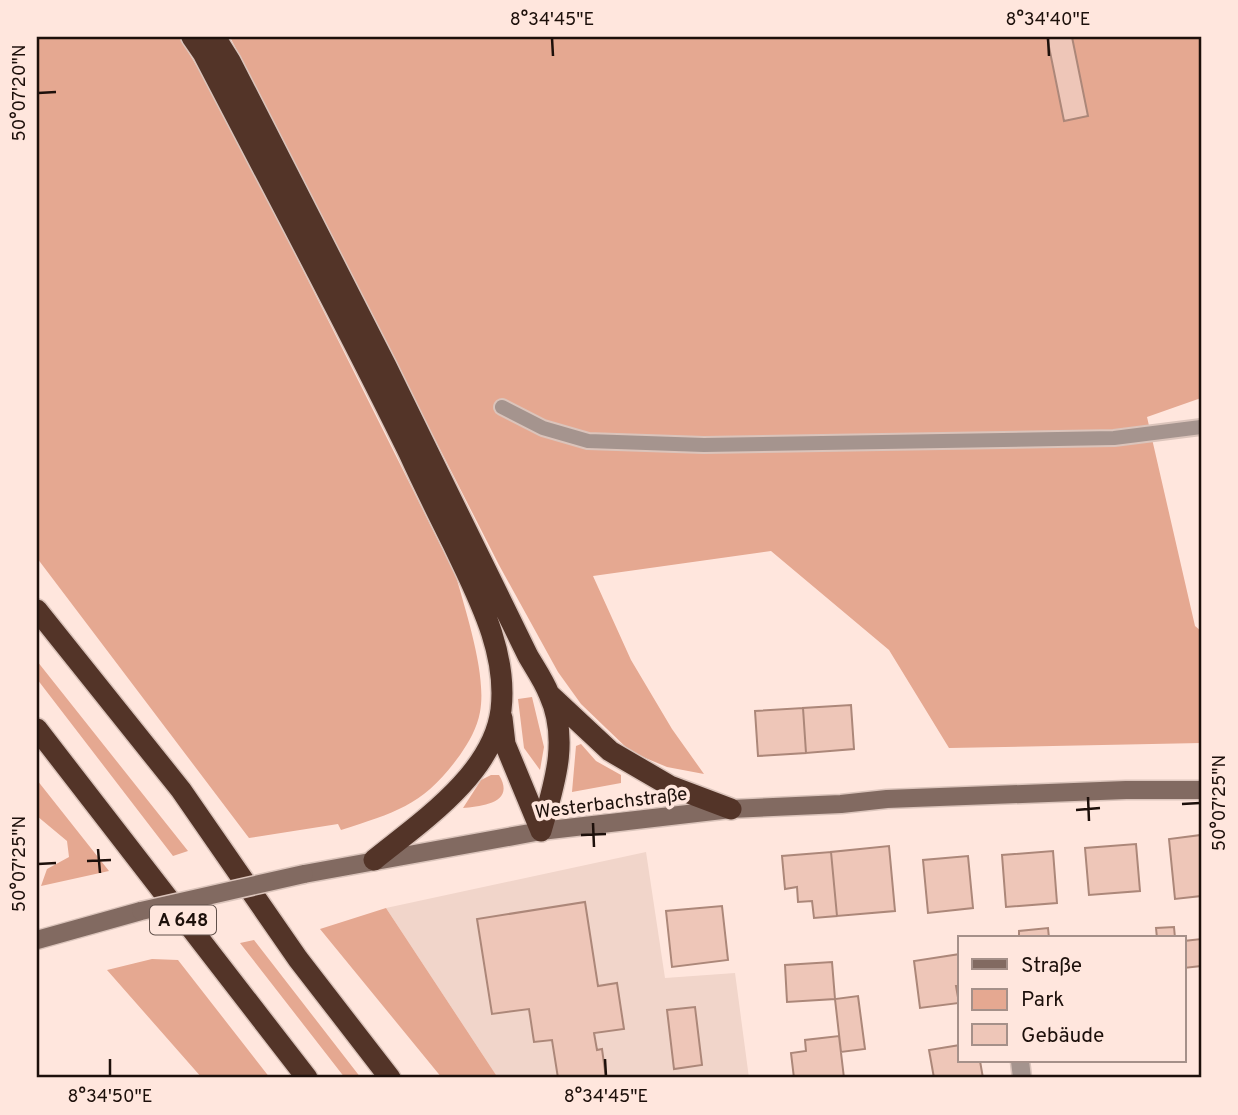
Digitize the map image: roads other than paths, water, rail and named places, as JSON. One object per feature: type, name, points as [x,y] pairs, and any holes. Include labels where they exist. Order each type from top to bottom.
[{"type":"highway","points":[[192,37],[203,53],[361,355],[484,609],[499,663],[500,710],[505,744],[541,831]]},
{"type":"highway","points":[[215,37],[230,61],[374,343],[528,656],[550,695],[558,727],[560,759],[541,831]]},
{"type":"highway","points":[[37,610],[181,790],[298,959],[390,1078]]},
{"type":"highway","points":[[550,695],[610,751],[670,786],[731,809]]},
{"type":"highway","points":[[374,860],[449,800],[492,741],[500,710]]},
{"type":"highway","name":"A 648","points":[[37,729],[307,1078]]},
{"type":"main road","name":"Westerbachstraße","points":[[37,940],[122,916],[304,874],[541,831],[731,809],[887,799],[1126,790],[1201,790]]},
{"type":"lane","points":[[502,407],[543,428],[588,441],[704,445],[1114,438],[1201,427]]}]
